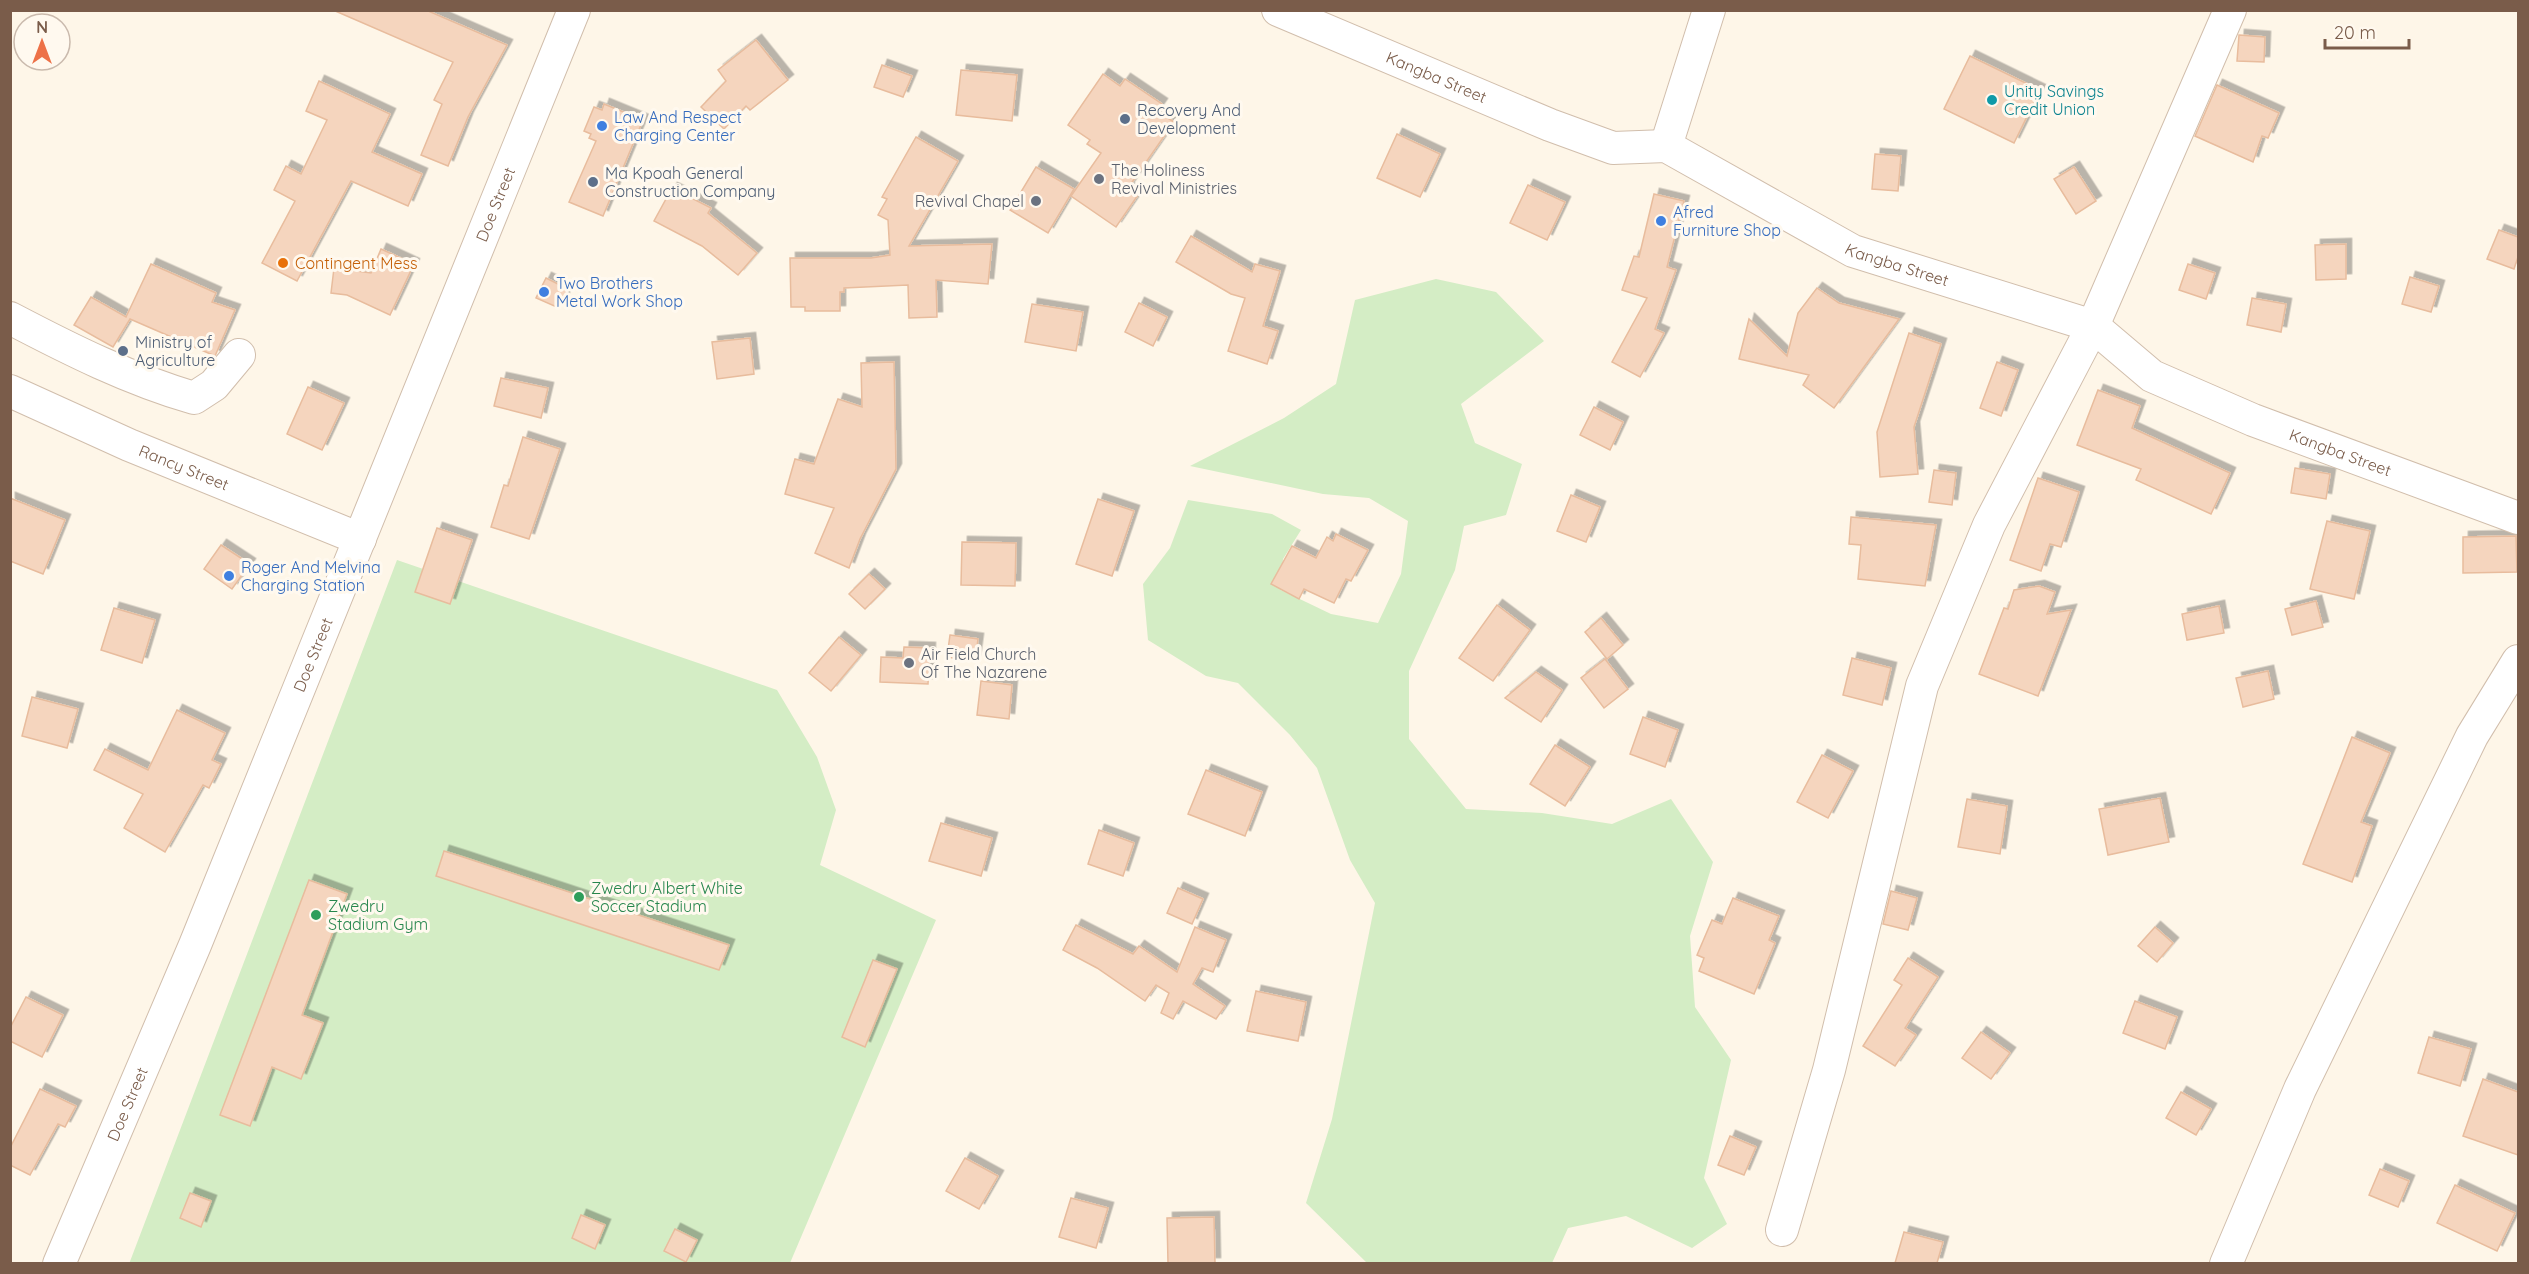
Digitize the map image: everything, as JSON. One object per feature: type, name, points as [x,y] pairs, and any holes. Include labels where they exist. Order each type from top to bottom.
[{"type":"street","name":"Doe Street","points":[[59,1263],[195,945],[574,10]]},
{"type":"street","name":"Kangba Street","points":[[1278,10],[1550,125],[1613,148],[1666,146],[1853,251],[2093,326],[2152,376],[2253,420],[2518,518]]},
{"type":"street","points":[[1666,146],[1709,10]]},
{"type":"street","points":[[1782,1230],[1829,1070],[1922,686],[1989,525],[2093,326],[2230,10]]},
{"type":"street","points":[[10,318],[147,384],[195,398],[214,385],[239,355]]},
{"type":"street","name":"Rancy Street","points":[[10,391],[129,445],[360,539]]},
{"type":"street","points":[[2226,1263],[2305,1079],[2472,736],[2518,661]]},
{"type":"green space","points":[[1436,279],[1496,292],[1544,341],[1461,404],[1475,443],[1522,464],[1506,515],[1464,526],[1455,570],[1409,671],[1409,739],[1466,809],[1542,813],[1612,824],[1671,799],[1713,862],[1690,936],[1695,1007],[1731,1060],[1704,1178],[1727,1224],[1692,1248],[1626,1216],[1568,1228],[1552,1263],[1367,1263],[1306,1203],[1332,1119],[1375,903],[1350,860],[1317,768],[1290,735],[1238,683],[1206,676],[1148,640],[1143,584],[1170,548],[1188,500],[1272,514],[1301,530],[1283,559],[1281,590],[1331,614],[1378,623],[1401,574],[1408,521],[1369,498],[1323,494],[1190,466],[1284,418],[1336,384],[1355,300]]},
{"type":"green space","name":"Zwedru Albert White Soccer Stadium","points":[[397,560],[777,690],[817,757],[836,810],[820,865],[936,920],[790,1263],[129,1264]]},
{"type":"building","points":[[333,10],[426,10],[507,45],[468,117],[448,166],[421,155],[442,104],[434,100],[453,62]]},
{"type":"building","points":[[2239,35],[2265,37],[2264,62],[2237,61]]},
{"type":"building","points":[[756,40],[788,80],[750,110],[746,106],[724,129],[701,107],[726,81],[718,70]]},
{"type":"building","name":"Unity Savings Credit Union","points":[[1970,56],[2040,90],[2014,143],[1944,109]]},
{"type":"building","points":[[882,65],[912,76],[903,97],[874,87]]},
{"type":"building","points":[[961,70],[1017,75],[1012,121],[956,115]]},
{"type":"building","points":[[1103,74],[1120,86],[1125,79],[1162,104],[1157,111],[1174,122],[1128,188],[1138,195],[1116,227],[1071,196],[1101,153],[1087,144],[1090,140],[1068,125]]},
{"type":"building","points":[[319,81],[390,114],[372,152],[422,174],[408,206],[351,181],[297,281],[262,263],[295,201],[274,190],[286,166],[301,174],[327,120],[306,111]]},
{"type":"building","points":[[2217,85],[2279,113],[2268,138],[2262,136],[2253,162],[2195,136]]},
{"type":"building","points":[[604,104],[643,120],[603,216],[569,202],[596,141],[589,138],[591,134],[584,131],[594,107],[602,110]]},
{"type":"building","points":[[1397,134],[1440,154],[1420,197],[1377,178]]},
{"type":"building","points":[[916,137],[958,161],[909,246],[992,244],[988,284],[936,280],[937,317],[909,318],[908,285],[844,288],[844,292],[840,292],[840,311],[805,311],[805,307],[791,307],[790,258],[871,258],[890,255],[888,220],[878,215],[887,199],[882,197]]},
{"type":"building","points":[[1875,154],[1901,156],[1898,191],[1872,189]]},
{"type":"building","name":"Revival Chapel","points":[[1036,167],[1074,189],[1048,233],[1010,210]]},
{"type":"building","points":[[2074,167],[2096,201],[2076,214],[2054,179]]},
{"type":"building","points":[[1528,185],[1565,202],[1547,240],[1510,223]]},
{"type":"building","points":[[672,188],[711,208],[708,213],[757,253],[738,275],[702,246],[654,221]]},
{"type":"building","points":[[1654,194],[1684,201],[1667,267],[1676,270],[1655,329],[1664,333],[1640,377],[1612,362],[1647,298],[1622,290],[1634,256],[1639,257]]},
{"type":"building","points":[[2499,230],[2518,237],[2518,257],[2514,269],[2487,259]]},
{"type":"building","points":[[1191,236],[1252,272],[1255,264],[1280,271],[1263,326],[1278,331],[1267,364],[1228,351],[1245,298],[1231,294],[1176,262]]},
{"type":"building","points":[[2346,244],[2346,279],[2316,280],[2315,245]]},
{"type":"building","points":[[381,249],[414,264],[390,315],[347,295],[331,293],[334,268],[371,273]]},
{"type":"building","points":[[151,264],[216,293],[212,302],[235,310],[215,356],[130,319],[113,347],[74,325],[91,297],[126,317]]},
{"type":"building","points":[[2188,264],[2215,273],[2206,299],[2179,290]]},
{"type":"building","points":[[2410,277],[2439,286],[2431,312],[2402,304]]},
{"type":"building","points":[[546,278],[568,289],[559,308],[536,298]]},
{"type":"building","points":[[1817,288],[1839,303],[1899,319],[1834,408],[1803,385],[1809,375],[1739,359],[1749,319],[1787,356],[1798,313]]},
{"type":"building","points":[[2252,298],[2286,304],[2281,332],[2247,325]]},
{"type":"building","points":[[1139,303],[1167,317],[1153,346],[1125,332]]},
{"type":"building","points":[[1032,304],[1083,312],[1076,351],[1025,342]]},
{"type":"building","points":[[1909,333],[1941,344],[1914,427],[1918,474],[1880,477],[1877,432]]},
{"type":"building","points":[[750,338],[754,374],[717,379],[712,342]]},
{"type":"building","points":[[894,362],[896,469],[860,539],[849,568],[815,553],[834,508],[785,494],[795,459],[814,464],[838,399],[862,407],[861,363]]},
{"type":"building","points":[[1997,362],[2018,370],[2001,416],[1980,408]]},
{"type":"building","points":[[501,378],[548,388],[541,418],[494,406]]},
{"type":"building","points":[[308,387],[344,403],[322,450],[287,434]]},
{"type":"building","points":[[2098,390],[2140,406],[2132,428],[2230,473],[2211,514],[2136,480],[2141,469],[2077,445]]},
{"type":"building","points":[[1594,407],[1623,422],[1610,450],[1580,435]]},
{"type":"building","points":[[523,437],[560,449],[529,539],[491,527],[504,485],[508,486]]},
{"type":"building","points":[[2295,468],[2330,474],[2326,499],[2291,493]]},
{"type":"building","points":[[1934,470],[1956,473],[1952,505],[1929,502]]},
{"type":"building","points":[[2038,478],[2079,492],[2061,547],[2050,544],[2041,571],[2010,560]]},
{"type":"building","points":[[1571,495],[1600,507],[1586,542],[1557,531]]},
{"type":"building","points":[[10,498],[65,520],[43,574],[10,561]]},
{"type":"building","points":[[1098,499],[1134,511],[1112,576],[1076,564]]},
{"type":"building","points":[[1851,517],[1936,525],[1925,586],[1858,579],[1861,545],[1849,544]]},
{"type":"building","points":[[2327,521],[2370,531],[2354,599],[2310,589]]},
{"type":"building","points":[[437,528],[472,540],[450,604],[415,592]]},
{"type":"building","points":[[1336,534],[1368,550],[1351,581],[1346,579],[1334,603],[1304,589],[1299,599],[1271,584],[1292,546],[1316,558],[1327,537],[1333,541]]},
{"type":"building","points":[[2516,536],[2517,572],[2463,573],[2463,537]]},
{"type":"building","points":[[962,542],[1016,543],[1015,586],[961,585]]},
{"type":"building","points":[[221,545],[250,564],[232,589],[204,569]]},
{"type":"building","points":[[869,574],[885,589],[865,609],[849,594]]},
{"type":"building","points":[[2039,586],[2055,592],[2047,614],[2071,610],[2038,696],[1979,674],[2004,608],[2008,609],[2014,590]]},
{"type":"building","points":[[2316,601],[2323,627],[2292,635],[2285,609]]},
{"type":"building","points":[[1497,605],[1530,630],[1493,681],[1459,658]]},
{"type":"building","points":[[2219,606],[2224,633],[2187,640],[2182,614]]},
{"type":"building","points":[[114,608],[155,620],[142,663],[101,650]]},
{"type":"building","points":[[1601,618],[1623,645],[1607,659],[1585,632]]},
{"type":"building","points":[[950,635],[978,639],[975,661],[947,657]]},
{"type":"building","points":[[839,637],[861,655],[831,691],[809,673]]},
{"type":"building","name":"Air Field Church Of The Nazarene","points":[[904,647],[930,648],[928,684],[880,682],[881,657],[903,658]]},
{"type":"building","points":[[1852,658],[1891,668],[1882,705],[1843,695]]},
{"type":"building","points":[[1605,659],[1628,689],[1604,708],[1581,678]]},
{"type":"building","points":[[2268,671],[2274,699],[2243,707],[2236,678]]},
{"type":"building","points":[[1536,672],[1562,690],[1541,722],[1505,698]]},
{"type":"building","points":[[981,681],[1012,685],[1009,719],[977,715]]},
{"type":"building","points":[[32,697],[78,709],[67,748],[22,736]]},
{"type":"building","points":[[177,710],[225,733],[212,760],[221,764],[209,788],[203,785],[165,852],[124,828],[143,794],[94,770],[105,749],[148,770]]},
{"type":"building","points":[[1643,717],[1678,730],[1665,767],[1630,754]]},
{"type":"building","points":[[2352,737],[2390,753],[2361,822],[2372,826],[2352,882],[2303,864]]},
{"type":"building","points":[[1555,745],[1590,767],[1565,806],[1530,784]]},
{"type":"building","points":[[1822,755],[1853,771],[1828,818],[1797,802]]},
{"type":"building","points":[[1206,770],[1262,792],[1245,836],[1188,814]]},
{"type":"building","points":[[2160,798],[2169,842],[2108,855],[2099,809]]},
{"type":"building","points":[[1967,799],[2007,806],[2000,854],[1958,847]]},
{"type":"building","points":[[941,823],[992,838],[981,876],[929,861]]},
{"type":"building","points":[[1099,830],[1134,843],[1123,876],[1088,864]]},
{"type":"building","points":[[444,851],[729,945],[719,970],[436,876]]},
{"type":"building","points":[[309,880],[347,894],[302,1015],[323,1023],[301,1079],[272,1067],[250,1126],[220,1115]]},
{"type":"building","points":[[1178,888],[1203,899],[1192,924],[1167,913]]},
{"type":"building","points":[[1891,891],[1917,898],[1908,930],[1883,924]]},
{"type":"building","points":[[1733,898],[1779,916],[1769,940],[1775,943],[1754,994],[1699,971],[1704,958],[1697,955],[1712,920],[1722,924]]},
{"type":"building","points":[[1076,925],[1133,954],[1139,946],[1177,972],[1195,927],[1226,940],[1213,972],[1202,968],[1193,984],[1225,1006],[1216,1019],[1183,1001],[1173,1019],[1161,1013],[1169,993],[1156,985],[1145,1001],[1097,968],[1063,950]]},
{"type":"building","points":[[2155,927],[2173,943],[2157,962],[2138,946]]},
{"type":"building","points":[[1908,958],[1938,977],[1905,1028],[1916,1035],[1895,1066],[1863,1046],[1902,985],[1894,980]]},
{"type":"building","points":[[873,960],[897,969],[865,1047],[842,1037]]},
{"type":"building","points":[[1256,991],[1306,1002],[1298,1041],[1247,1031]]},
{"type":"building","points":[[26,997],[63,1015],[42,1057],[10,1041],[10,1028]]},
{"type":"building","points":[[2135,1001],[2177,1017],[2165,1049],[2123,1033]]},
{"type":"building","points":[[1981,1032],[2010,1053],[1991,1079],[1962,1058]]},
{"type":"building","points":[[2429,1037],[2471,1049],[2460,1086],[2418,1073]]},
{"type":"building","points":[[2483,1079],[2518,1092],[2518,1155],[2463,1136]]},
{"type":"building","points":[[40,1089],[76,1106],[65,1127],[58,1124],[30,1175],[10,1165],[10,1148]]},
{"type":"building","points":[[2181,1092],[2211,1109],[2196,1135],[2166,1118]]},
{"type":"building","points":[[1730,1136],[1756,1147],[1744,1175],[1718,1165]]},
{"type":"building","points":[[965,1158],[998,1176],[979,1209],[946,1191]]},
{"type":"building","points":[[2380,1169],[2409,1181],[2398,1207],[2369,1195]]},
{"type":"building","points":[[2455,1185],[2515,1213],[2497,1251],[2437,1223]]},
{"type":"building","points":[[190,1193],[211,1201],[201,1227],[180,1218]]},
{"type":"building","points":[[1071,1198],[1108,1208],[1096,1248],[1059,1237]]},
{"type":"building","points":[[581,1215],[605,1225],[595,1249],[572,1238]]},
{"type":"building","points":[[1214,1217],[1215,1263],[1168,1263],[1167,1218]]},
{"type":"building","points":[[675,1229],[697,1240],[686,1262],[664,1251]]},
{"type":"building","points":[[1904,1232],[1943,1242],[1937,1263],[1895,1263]]},
{"type":"place","name":"Unity Savings Credit Union","points":[[1992,100]]},
{"type":"place","name":"Recovery And Development","points":[[1125,119]]},
{"type":"place","name":"Law And Respect Charging Center","points":[[602,126]]},
{"type":"place","name":"The Holiness Revival Ministries","points":[[1099,179]]},
{"type":"place","name":"Ma Kpoah General Construction Company","points":[[593,182]]},
{"type":"place","name":"Revival Chapel","points":[[1036,201]]},
{"type":"place","name":"Afred Furniture Shop","points":[[1661,221]]},
{"type":"place","name":"Contingent Mess","points":[[283,263]]},
{"type":"place","name":"Two Brothers Metal Work Shop","points":[[544,292]]},
{"type":"place","name":"Ministry of Agriculture","points":[[123,351]]},
{"type":"place","name":"Roger And Melvina Charging Station","points":[[229,576]]},
{"type":"place","name":"Air Field Church Of The Nazarene","points":[[909,663]]},
{"type":"place","name":"Zwedru Albert White Soccer Stadium","points":[[579,897]]},
{"type":"place","name":"Zwedru Stadium Gym","points":[[316,915]]}]
